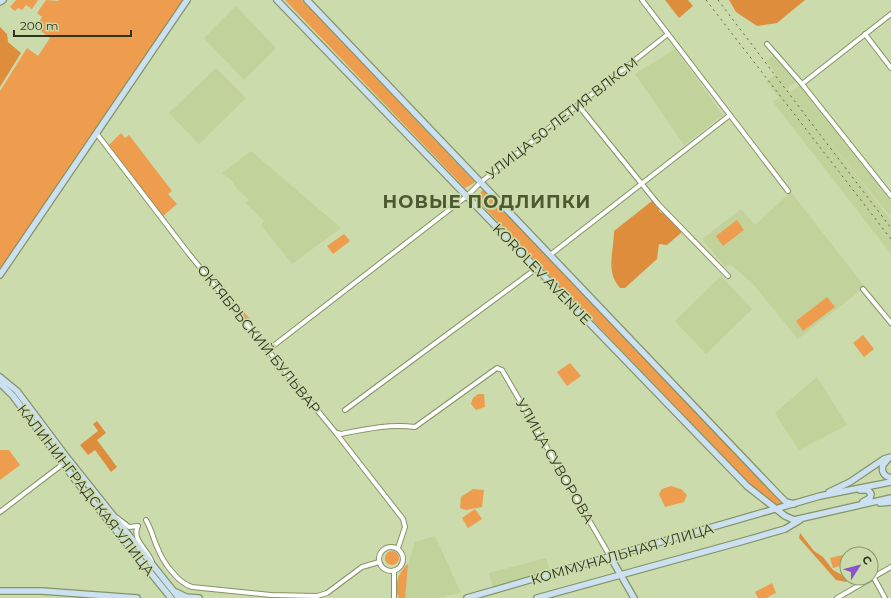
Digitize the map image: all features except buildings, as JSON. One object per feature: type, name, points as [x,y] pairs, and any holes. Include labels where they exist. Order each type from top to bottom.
[{"type":"main road","points":[[0,275],[187,0]]},
{"type":"main road","name":"KOROLEV AVENUE","points":[[277,0],[746,485],[791,520],[802,519]]},
{"type":"main road","name":"KOROLEV AVENUE","points":[[307,0],[780,496],[786,502],[794,504]]},
{"type":"main road","name":"КАЛИНИНГРАДСКАЯ УЛИЦА","points":[[0,377],[17,391],[69,460],[179,598]]},
{"type":"main road","name":"КАЛИНИНГРАДСКАЯ УЛИЦА","points":[[0,383],[17,400],[64,464],[171,598]]},
{"type":"main road","points":[[891,458],[884,462],[882,467],[885,475],[891,478]]},
{"type":"main road","points":[[820,496],[850,482],[884,459],[891,458]]},
{"type":"main road","points":[[64,464],[69,460]]},
{"type":"main road","points":[[820,496],[891,482]]},
{"type":"main road","points":[[848,491],[866,490],[871,492],[869,499],[854,506]]},
{"type":"main road","name":"КОММУНАЛЬНАЯ УЛИЦА","points":[[467,598],[611,558],[820,496]]},
{"type":"main road","points":[[802,519],[891,498]]},
{"type":"main road","points":[[870,503],[891,502]]},
{"type":"main road","name":"КОММУНАЛЬНАЯ УЛИЦА","points":[[537,598],[785,529],[802,519]]},
{"type":"main road","points":[[611,558],[634,598]]},
{"type":"main road","points":[[0,591],[42,591],[138,598]]},
{"type":"main road","name":"КАЛИНИНГРАДСКАЯ УЛИЦА","points":[[174,591],[186,598]]},
{"type":"main road","points":[[186,598],[199,598]]},
{"type":"street","points":[[642,0],[788,191]]},
{"type":"street","points":[[802,84],[891,14]]},
{"type":"street","name":"УЛИЦА 50-ЛЕТИЯ ВЛКСМ","points":[[268,350],[467,196],[481,182],[668,34]]},
{"type":"street","points":[[866,34],[891,68]]},
{"type":"street","points":[[767,44],[802,84],[891,196]]},
{"type":"street","points":[[578,105],[658,204],[728,276]]},
{"type":"street","points":[[550,255],[730,115]]},
{"type":"street","name":"ОКТЯБРЬСКИЙ БУЛЬВАР","points":[[97,134],[189,254],[336,433],[403,519],[405,527],[398,548]]},
{"type":"street","points":[[345,410],[537,268]]},
{"type":"street","points":[[864,289],[891,323]]},
{"type":"street","name":"УЛИЦА СУВОРОВА","points":[[336,433],[341,434],[398,425],[414,427],[497,368],[502,370],[611,558]]},
{"type":"street","points":[[0,512],[64,464]]},
{"type":"street","name":"КАЛИНИНГРАДСКАЯ УЛИЦА","points":[[113,514],[129,527],[138,526],[135,535],[148,552],[153,566]]},
{"type":"street","points":[[146,520],[153,531],[157,548],[162,557],[181,582],[192,587],[271,595],[317,596],[327,593],[362,567],[379,562]]},
{"type":"street","points":[[389,547],[398,548],[404,556],[404,561],[399,569],[394,571],[383,569],[379,562],[380,553],[389,547]]},
{"type":"street","points":[[879,575],[891,567]]},
{"type":"street","points":[[394,571],[394,598]]},
{"type":"street","points":[[837,598],[859,586]]},
{"type":"street","points":[[878,586],[885,598]]},
{"type":"shaded area","points":[[16,0],[38,0],[32,9],[26,5],[22,10],[18,8],[15,11],[10,7]]},
{"type":"shaded area","points":[[46,0],[183,0],[86,148],[0,270],[0,91],[27,48],[38,56],[50,38],[41,31],[43,26],[39,22],[42,17],[37,13]]},
{"type":"shaded area","points":[[285,0],[302,0],[474,181],[474,183],[465,188]]},
{"type":"shaded area","points":[[665,0],[688,0],[693,6],[679,18]]},
{"type":"shaded area","points":[[729,0],[805,0],[777,23],[757,26],[736,12]]},
{"type":"shaded area","points":[[236,6],[276,48],[244,80],[204,38]]},
{"type":"shaded area","points":[[0,27],[7,34],[8,42],[21,53],[0,87]]},
{"type":"shaded area","points":[[675,49],[723,115],[684,145],[635,74]]},
{"type":"shaded area","points":[[773,56],[796,82],[787,88],[790,92],[801,85],[891,201],[891,213],[889,215],[812,120],[891,220],[891,254],[773,102],[779,98],[766,82],[776,74],[766,61]]},
{"type":"shaded area","points":[[216,68],[246,98],[199,144],[169,113]]},
{"type":"shaded area","points":[[121,133],[125,138],[129,135],[172,191],[168,194],[177,204],[163,216],[109,145]]},
{"type":"shaded area","points":[[251,151],[341,228],[292,264],[261,225],[264,221],[246,203],[249,200],[236,188],[232,181],[222,173]]},
{"type":"shaded area","points":[[484,189],[784,504],[777,506],[751,485],[475,198]]},
{"type":"shaded area","points":[[791,192],[865,287],[798,339],[753,284],[730,264],[725,267],[702,239],[741,209],[755,225]]},
{"type":"shaded area","points":[[652,201],[656,201],[659,205],[659,211],[682,225],[681,233],[667,245],[659,244],[657,259],[625,288],[620,288],[615,282],[611,261],[614,231]]},
{"type":"shaded area","points":[[737,220],[744,230],[723,246],[716,236]]},
{"type":"shaded area","points":[[344,234],[350,241],[333,254],[327,246]]},
{"type":"shaded area","points":[[721,276],[752,309],[706,354],[675,321]]},
{"type":"shaded area","points":[[219,280],[252,322],[248,324],[215,284]]},
{"type":"shaded area","points":[[827,297],[835,307],[803,331],[796,321]]},
{"type":"shaded area","points":[[863,335],[874,349],[864,357],[853,343]]},
{"type":"shaded area","points":[[570,363],[581,376],[567,386],[557,372]]},
{"type":"shaded area","points":[[817,377],[847,425],[799,450],[775,413]]},
{"type":"shaded area","points":[[478,394],[484,394],[485,407],[476,410],[471,404],[473,398]]},
{"type":"shaded area","points":[[97,421],[106,433],[97,440],[117,467],[111,472],[95,450],[88,455],[80,445],[98,431],[93,424]]},
{"type":"shaded area","points":[[0,450],[9,450],[20,465],[0,480]]},
{"type":"shaded area","points":[[671,486],[681,489],[687,495],[684,502],[665,507],[659,494],[662,489]]},
{"type":"shaded area","points":[[473,489],[484,490],[482,507],[466,510],[460,508],[461,497]]},
{"type":"shaded area","points":[[475,509],[482,519],[468,528],[462,518]]},
{"type":"shaded area","points":[[800,533],[814,551],[823,557],[833,570],[839,573],[839,581],[836,580],[799,538]]},
{"type":"shaded area","points":[[435,536],[461,593],[438,598],[399,598],[397,591],[398,578],[408,564],[415,542]]},
{"type":"shaded area","points":[[389,551],[395,551],[399,555],[399,561],[395,565],[389,565],[385,561],[385,555]]},
{"type":"shaded area","points":[[839,556],[839,566],[833,568],[830,558]]},
{"type":"shaded area","points":[[546,558],[550,571],[493,588],[489,573]]},
{"type":"shaded area","points":[[408,564],[405,598],[399,598],[396,589],[399,575]]},
{"type":"shaded area","points":[[772,583],[776,593],[766,598],[758,598],[755,592]]},
{"type":"railway","points":[[706,0],[891,239]]},
{"type":"railway","points":[[718,0],[891,228]]},
{"type":"district","name":"НОВЫЕ ПОДЛИПКИ","points":[[487,202]]}]
